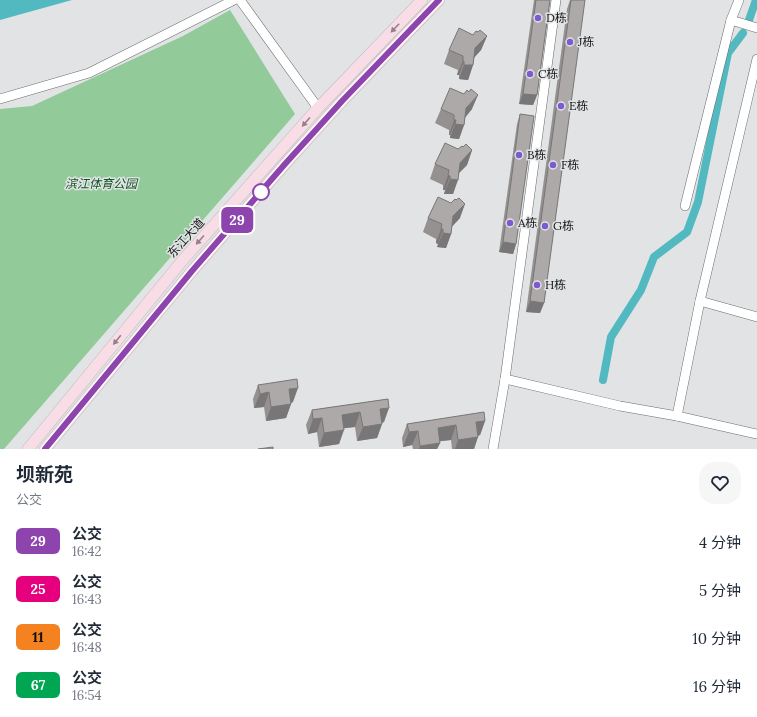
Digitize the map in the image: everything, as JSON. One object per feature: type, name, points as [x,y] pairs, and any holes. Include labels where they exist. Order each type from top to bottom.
[{"type":"main road","name":"东江大道","points":[[28,449],[182,261],[318,108],[422,0]]},
{"type":"main road","points":[[45,449],[192,271],[280,170],[343,100],[439,0]]},
{"type":"street","points":[[0,99],[89,73],[234,0]]},
{"type":"street","points":[[240,0],[318,108]]},
{"type":"street","points":[[493,449],[505,379],[556,0]]},
{"type":"street","points":[[685,206],[731,20],[739,0]]},
{"type":"street","points":[[731,20],[757,28]]},
{"type":"street","points":[[677,416],[700,301],[757,59]]},
{"type":"street","points":[[700,301],[757,316]]},
{"type":"street","points":[[505,379],[620,406],[677,416],[757,434]]},
{"type":"green space","name":"滨江体育公园","points":[[230,10],[295,114],[4,449],[0,449],[0,109],[32,106],[183,36]]},
{"type":"water","points":[[0,0],[72,0],[0,20]]},
{"type":"building","points":[[536,0],[550,0],[537,95],[523,94]]},
{"type":"building","points":[[571,0],[585,0],[544,303],[530,301]]},
{"type":"building","points":[[459,28],[473,35],[476,31],[478,32],[480,30],[487,36],[475,48],[473,65],[464,65],[463,56],[449,50]]},
{"type":"building","points":[[450,88],[464,94],[467,90],[469,92],[471,89],[478,95],[466,108],[464,125],[455,124],[456,120],[454,120],[454,115],[441,109]]},
{"type":"building","points":[[520,114],[534,116],[516,244],[503,242]]},
{"type":"building","points":[[445,143],[458,149],[466,144],[472,150],[460,163],[458,180],[450,179],[450,176],[448,175],[449,170],[435,164]]},
{"type":"building","points":[[438,197],[451,203],[455,199],[456,200],[459,198],[465,204],[453,216],[451,234],[443,233],[443,229],[441,229],[442,224],[428,218]]},
{"type":"building","points":[[297,379],[298,388],[289,389],[291,404],[271,407],[269,392],[260,394],[258,385]]},
{"type":"building","points":[[388,399],[389,408],[380,409],[382,424],[363,427],[360,412],[342,415],[344,430],[324,433],[322,418],[313,419],[312,410]]},
{"type":"building","points":[[484,412],[485,421],[476,422],[478,437],[458,440],[456,425],[438,428],[440,443],[420,446],[418,431],[409,432],[407,424]]},
{"type":"building","points":[[273,447],[273,449],[258,449]]},
{"type":"waterway","points":[[749,20],[756,0]]},
{"type":"waterway","points":[[603,380],[611,337],[641,290],[654,257],[687,232],[698,202],[728,53],[743,33]]},
{"type":"bus line","name":"29","points":[[45,449],[192,271],[285,164],[343,100],[439,0]]},
{"type":"place","name":"D栋","points":[[538,18]]},
{"type":"place","name":"J栋","points":[[570,42]]},
{"type":"place","name":"C栋","points":[[530,74]]},
{"type":"place","name":"E栋","points":[[561,106]]},
{"type":"place","name":"B栋","points":[[519,155]]},
{"type":"place","name":"F栋","points":[[553,165]]},
{"type":"place","name":"A栋","points":[[510,223]]},
{"type":"place","name":"G栋","points":[[545,226]]},
{"type":"place","name":"H栋","points":[[537,285]]}]
